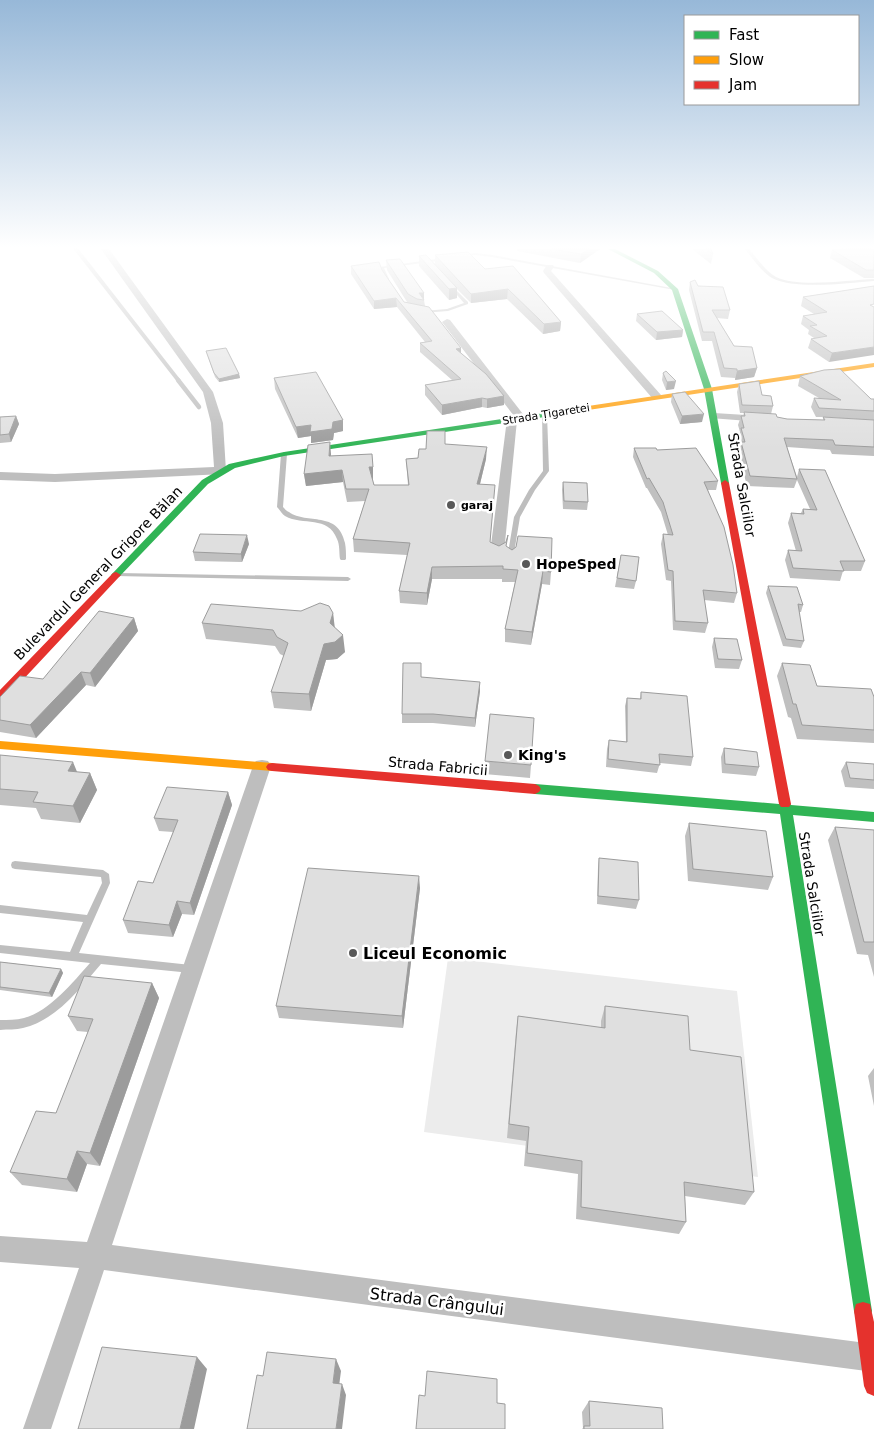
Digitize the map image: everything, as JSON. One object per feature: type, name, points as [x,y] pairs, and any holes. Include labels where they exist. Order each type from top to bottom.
[{"type":"main road","name":"Strada Salciilor","points":[[684,316],[708,389],[714,416],[786,811],[874,1386]]},
{"type":"main road","name":"Strada Țigaretei","points":[[220,471],[252,460],[284,454],[874,365]]},
{"type":"main road","name":"Bulevardul General Grigore Bălan","points":[[0,697],[204,482],[220,471]]},
{"type":"main road","name":"Strada Fabricii","points":[[0,745],[874,817]]},
{"type":"street","points":[[0,476],[53,479],[107,477],[154,472],[220,471],[218,423],[208,392],[152,316]]},
{"type":"street","points":[[585,316],[657,397]]},
{"type":"street","points":[[448,322],[516,418],[497,553]]},
{"type":"street","points":[[714,416],[774,420]]},
{"type":"street","points":[[38,1429],[262,766]]},
{"type":"street","name":"Strada Crângului","points":[[0,1249],[96,1256],[871,1357]]},
{"type":"lane","points":[[510,558],[517,517],[532,490],[546,471],[544,414]]},
{"type":"lane","points":[[284,454],[280,506],[283,513],[320,521],[331,526],[339,533],[344,545],[343,559]]},
{"type":"lane","points":[[116,575],[348,579]]},
{"type":"lane","points":[[15,865],[103,874],[106,877],[106,883],[72,957]]},
{"type":"lane","points":[[0,909],[90,919]]},
{"type":"lane","points":[[0,949],[193,969]]},
{"type":"lane","points":[[0,1025],[26,1022],[47,1011],[70,992],[98,960]]},
{"type":"shaded area","points":[[448,958],[737,991],[758,1177],[424,1132]]},
{"type":"building","points":[[411,316],[436,316],[461,348],[456,349],[486,374],[504,396],[442,405],[425,385],[461,379],[420,343],[432,341]]},
{"type":"building","points":[[535,316],[556,316],[561,322],[544,324]]},
{"type":"building","points":[[639,316],[667,316],[683,330],[657,332]]},
{"type":"building","points":[[699,316],[715,316],[734,346],[752,347],[757,368],[737,371],[737,369],[724,368],[714,332],[703,332]]},
{"type":"building","points":[[803,316],[874,316],[874,347],[832,353],[811,339],[827,336],[810,326],[817,325]]},
{"type":"building","points":[[226,348],[239,374],[219,379],[214,373],[206,351]]},
{"type":"building","points":[[840,369],[871,399],[874,399],[874,411],[819,408],[814,398],[841,400],[800,376],[824,370]]},
{"type":"building","points":[[666,371],[676,381],[667,382],[663,373]]},
{"type":"building","points":[[316,372],[343,420],[333,422],[332,429],[310,432],[311,425],[296,427],[274,378]]},
{"type":"building","points":[[759,381],[762,395],[771,396],[773,406],[742,405],[739,384]]},
{"type":"building","points":[[685,392],[704,414],[682,416],[672,394]]},
{"type":"building","points":[[744,412],[776,414],[777,417],[787,419],[825,420],[823,417],[874,420],[874,447],[835,445],[833,440],[784,438],[797,479],[750,476],[741,442],[745,442],[741,428],[744,428],[741,416],[745,416]]},
{"type":"building","points":[[16,416],[9,434],[0,435],[0,417]]},
{"type":"building","points":[[427,431],[445,431],[445,444],[487,447],[477,484],[495,485],[490,542],[499,546],[506,542],[508,535],[506,546],[512,550],[516,547],[518,536],[552,538],[551,572],[543,571],[532,632],[505,629],[518,570],[503,569],[503,566],[432,567],[427,593],[399,591],[410,543],[353,539],[369,489],[346,489],[342,470],[304,474],[308,445],[330,442],[329,456],[372,454],[373,467],[369,467],[374,485],[409,485],[406,459],[418,458],[419,449],[426,449]]},
{"type":"building","points":[[634,448],[656,448],[657,450],[696,448],[718,481],[704,482],[724,527],[737,593],[703,590],[708,623],[675,621],[673,571],[668,570],[663,534],[673,535],[663,502],[649,478],[647,479]]},
{"type":"building","points":[[799,469],[825,470],[865,561],[840,561],[844,571],[793,568],[788,550],[802,551],[791,513],[804,514],[803,509],[817,510]]},
{"type":"building","points":[[563,482],[587,483],[588,502],[564,501]]},
{"type":"building","points":[[200,534],[247,535],[241,554],[193,552]]},
{"type":"building","points":[[621,555],[639,557],[636,581],[617,578]]},
{"type":"building","points":[[768,586],[797,587],[803,605],[798,604],[804,641],[786,639]]},
{"type":"building","points":[[320,603],[329,606],[333,613],[330,623],[343,635],[335,642],[324,644],[309,694],[271,692],[288,643],[277,637],[273,630],[202,623],[211,604],[301,611]]},
{"type":"building","points":[[99,611],[134,618],[90,673],[81,672],[30,725],[0,720],[0,697],[20,676],[43,679]]},
{"type":"building","points":[[714,638],[737,639],[742,660],[718,659]]},
{"type":"building","points":[[403,663],[421,663],[421,677],[480,682],[475,718],[433,714],[402,714]]},
{"type":"building","points":[[782,663],[810,665],[817,686],[871,689],[874,697],[874,730],[802,725],[796,704],[793,704]]},
{"type":"building","points":[[641,692],[687,696],[693,757],[659,754],[660,765],[608,759],[609,740],[627,742],[627,698],[641,699]]},
{"type":"building","name":"King's","points":[[490,714],[534,718],[531,765],[485,761]]},
{"type":"building","points":[[724,748],[757,752],[759,767],[725,764]]},
{"type":"building","points":[[0,755],[73,762],[68,771],[90,773],[73,806],[33,802],[38,792],[0,789]]},
{"type":"building","points":[[846,762],[874,764],[874,780],[850,778]]},
{"type":"building","points":[[167,787],[228,792],[190,903],[177,901],[169,925],[123,920],[138,881],[153,883],[178,820],[154,818]]},
{"type":"building","points":[[689,823],[766,831],[773,877],[693,869]]},
{"type":"building","points":[[835,827],[874,830],[874,942],[864,942]]},
{"type":"building","points":[[599,858],[638,862],[639,900],[598,896]]},
{"type":"building","name":"Liceul Economic","points":[[308,868],[419,876],[402,1016],[276,1006]]},
{"type":"building","points":[[0,962],[61,969],[49,993],[0,987]]},
{"type":"building","points":[[84,976],[152,983],[90,1153],[77,1151],[67,1179],[10,1172],[36,1111],[56,1113],[93,1019],[68,1016]]},
{"type":"building","points":[[605,1006],[688,1016],[690,1050],[741,1057],[754,1192],[684,1182],[686,1222],[581,1207],[582,1161],[527,1153],[529,1127],[509,1124],[518,1016],[605,1028]]},
{"type":"building","points":[[102,1347],[197,1357],[180,1429],[78,1429]]},
{"type":"building","points":[[267,1352],[336,1359],[333,1383],[342,1384],[336,1429],[247,1429],[257,1375],[263,1376]]},
{"type":"building","points":[[427,1371],[497,1379],[497,1403],[505,1404],[505,1429],[416,1429],[419,1395],[425,1396]]},
{"type":"building","points":[[589,1401],[662,1408],[663,1429],[584,1429],[584,1426],[590,1426]]},
{"type":"waterway","points":[[128,316],[179,381]]},
{"type":"waterway","points":[[178,380],[199,407]]},
{"type":"traffic: fast","points":[[684,316],[708,389],[725,483]]},
{"type":"traffic: fast","points":[[116,575],[205,482],[232,466],[284,454],[555,413]]},
{"type":"traffic: fast","points":[[535,789],[874,817]]},
{"type":"traffic: fast","points":[[785,804],[863,1311]]},
{"type":"traffic: slow","points":[[555,413],[874,365]]},
{"type":"traffic: slow","points":[[0,745],[272,767]]},
{"type":"traffic: jam","points":[[725,483],[785,804]]},
{"type":"traffic: jam","points":[[0,697],[116,575]]},
{"type":"traffic: jam","points":[[272,767],[535,789]]},
{"type":"traffic: jam","points":[[863,1311],[874,1386]]},
{"type":"place","name":"garaj","points":[[451,505]]},
{"type":"place","name":"HopeSped","points":[[526,564]]},
{"type":"place","name":"King's","points":[[508,755]]},
{"type":"place","name":"Liceul Economic","points":[[353,953]]}]
